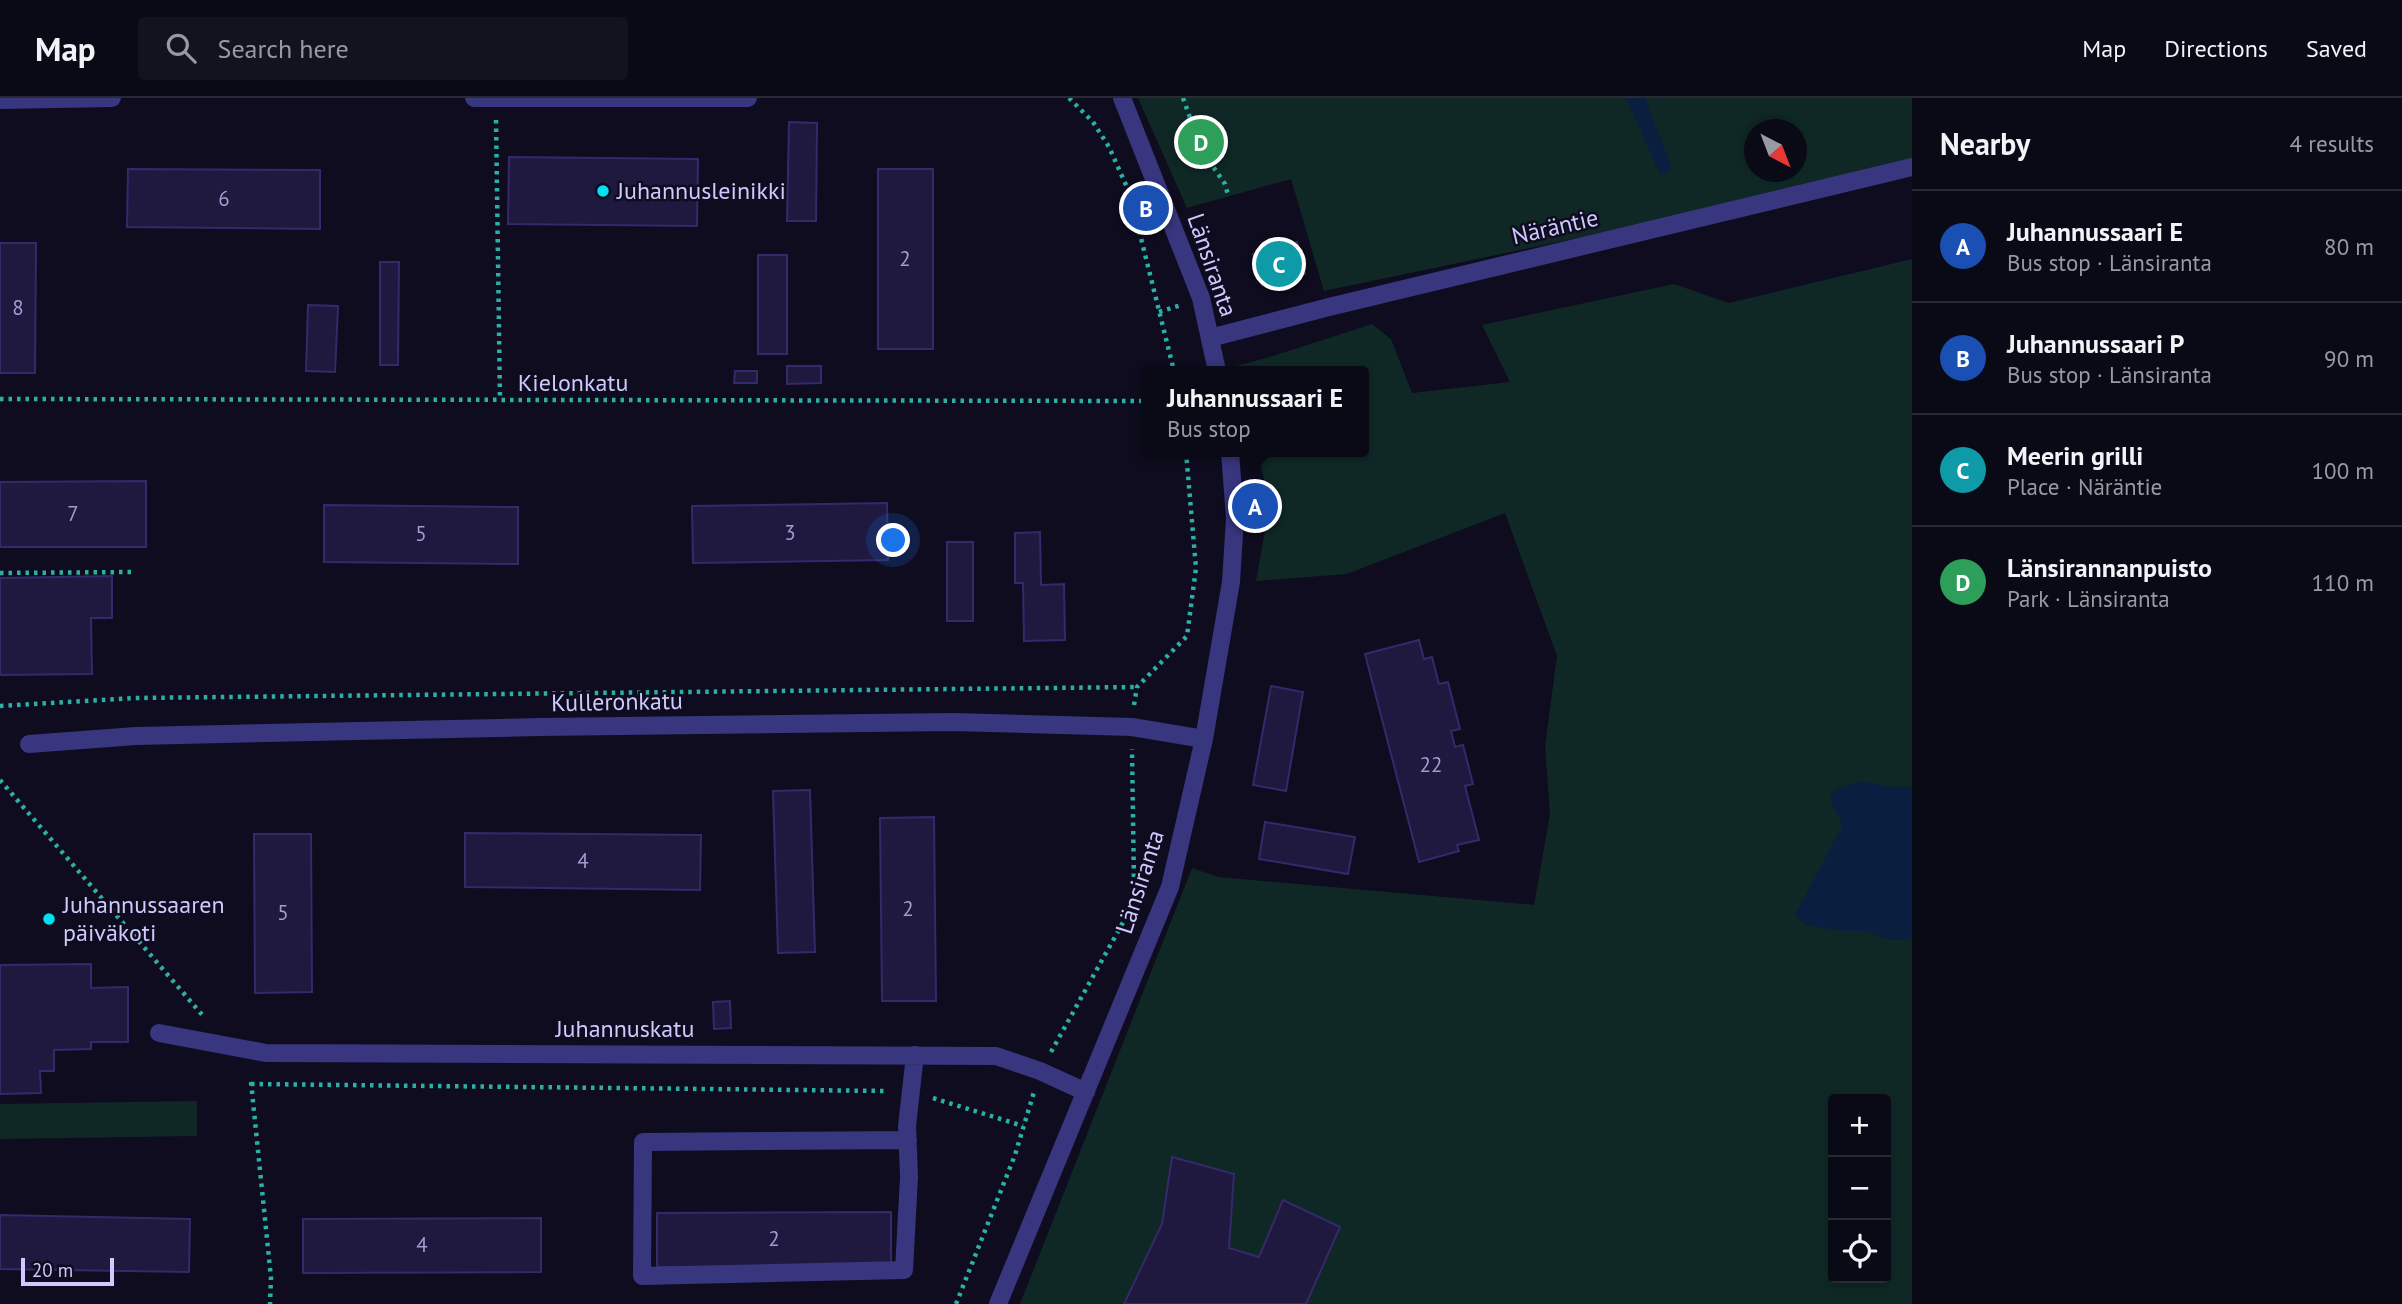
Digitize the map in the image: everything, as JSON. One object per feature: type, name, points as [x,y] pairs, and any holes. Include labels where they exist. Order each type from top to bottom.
[{"type":"street","points":[[0,100],[112,98]]},
{"type":"street","points":[[474,98],[748,98]]},
{"type":"street","name":"Länsiranta","points":[[1122,98],[1201,298],[1216,366]]},
{"type":"street","name":"Näräntie","points":[[1210,338],[1356,300],[1912,167]]},
{"type":"street","name":"Länsiranta","points":[[998,1304],[1170,887],[1204,738],[1231,582],[1235,518],[1230,457]]},
{"type":"street","name":"Kulleronkatu","points":[[29,744],[136,736],[953,722],[1132,727],[1204,738]]},
{"type":"street","name":"Juhannuskatu","points":[[159,1033],[267,1053],[996,1056],[1040,1071],[1086,1092]]},
{"type":"street","points":[[908,1140],[643,1142],[642,1276],[904,1270],[909,1177],[908,1140],[907,1126],[915,1055]]},
{"type":"path","points":[[496,98],[500,400]]},
{"type":"path","points":[[1069,98],[1093,122],[1115,156],[1130,194],[1173,366]]},
{"type":"path","points":[[1184,98],[1201,149],[1225,184],[1228,195]]},
{"type":"path","name":"Kielonkatu","points":[[0,399],[1141,401]]},
{"type":"path","points":[[956,1304],[1015,1155],[1040,1071],[1126,918],[1134,885],[1132,727],[1137,687],[1187,636],[1196,568],[1186,457]]},
{"type":"path","points":[[0,573],[134,572]]},
{"type":"path","points":[[0,706],[135,698],[1137,687]]},
{"type":"path","points":[[251,1084],[912,1091],[1023,1126]]},
{"type":"green space","points":[[1138,98],[1912,98],[1912,168],[1324,291],[1291,179],[1187,208]]},
{"type":"green space","points":[[1912,259],[1912,1304],[1020,1304],[1192,868],[1218,877],[1534,905],[1550,814],[1545,746],[1557,656],[1505,513],[1347,574],[1256,581],[1270,503],[1258,457],[1369,457],[1369,366],[1236,366],[1372,324],[1391,339],[1412,393],[1510,382],[1482,325],[1674,284],[1729,303]]},
{"type":"green space","points":[[197,1101],[197,1136],[0,1139],[0,1104]]},
{"type":"water","points":[[1626,98],[1645,98],[1671,171],[1661,175]]},
{"type":"water","points":[[1859,781],[1912,787],[1912,936],[1909,940],[1890,940],[1864,931],[1842,931],[1805,925],[1795,915],[1842,826],[1832,805],[1833,791]]},
{"type":"building","points":[[789,122],[817,123],[816,221],[787,221]]},
{"type":"building","name":"Juhannusleinikki","points":[[509,157],[698,159],[697,226],[508,224]]},
{"type":"building","points":[[128,169],[320,170],[320,229],[127,227]]},
{"type":"building","points":[[878,169],[933,169],[933,349],[878,349]]},
{"type":"building","points":[[1297,242],[1305,274],[1262,285],[1253,254]]},
{"type":"building","points":[[0,243],[36,243],[35,373],[0,373]]},
{"type":"building","points":[[758,255],[787,255],[787,354],[758,354]]},
{"type":"building","points":[[380,262],[399,262],[398,365],[380,365]]},
{"type":"building","points":[[308,305],[338,306],[335,372],[306,371]]},
{"type":"building","points":[[787,366],[821,366],[821,383],[787,384]]},
{"type":"building","points":[[735,371],[757,371],[757,383],[734,383]]},
{"type":"building","points":[[146,481],[146,547],[0,547],[0,482]]},
{"type":"building","points":[[887,503],[888,560],[693,563],[692,506]]},
{"type":"building","points":[[324,505],[518,507],[518,564],[324,562]]},
{"type":"building","points":[[1040,532],[1041,585],[1064,584],[1065,640],[1024,641],[1023,583],[1015,583],[1015,533]]},
{"type":"building","points":[[947,542],[973,542],[973,621],[947,621]]},
{"type":"building","points":[[112,576],[112,618],[91,618],[92,674],[0,675],[0,578]]},
{"type":"building","points":[[1419,640],[1424,659],[1432,657],[1439,684],[1448,682],[1460,729],[1451,731],[1455,747],[1463,745],[1473,784],[1465,786],[1479,840],[1457,845],[1459,851],[1419,862],[1365,654]]},
{"type":"building","points":[[1271,686],[1303,692],[1286,791],[1253,785]]},
{"type":"building","points":[[810,790],[815,952],[778,953],[773,791]]},
{"type":"building","points":[[934,817],[936,1001],[882,1001],[880,818]]},
{"type":"building","points":[[1265,822],[1355,837],[1348,874],[1259,859]]},
{"type":"building","points":[[465,833],[701,835],[700,890],[465,887]]},
{"type":"building","points":[[254,834],[311,834],[312,992],[255,993]]},
{"type":"building","points":[[91,964],[91,988],[128,987],[128,1042],[91,1042],[91,1049],[54,1050],[54,1071],[40,1071],[41,1093],[0,1094],[0,965]]},
{"type":"building","points":[[730,1001],[731,1028],[714,1029],[713,1002]]},
{"type":"building","points":[[1172,1157],[1234,1174],[1229,1248],[1259,1257],[1283,1200],[1340,1227],[1306,1304],[1124,1304],[1162,1224]]},
{"type":"building","points":[[891,1212],[891,1266],[657,1267],[657,1213]]},
{"type":"building","points":[[0,1215],[190,1219],[189,1272],[0,1269]]},
{"type":"building","points":[[541,1218],[541,1272],[303,1273],[303,1219]]},
{"type":"place","name":"Länsirannanpuisto","points":[[1201,142]]},
{"type":"place","name":"Juhannusleinikki","points":[[603,191]]},
{"type":"place","name":"Juhannussaari P","points":[[1146,208]]},
{"type":"place","name":"Meerin grilli","points":[[1279,264]]},
{"type":"place","name":"Juhannussaari E","points":[[1255,506]]},
{"type":"place","name":"Juhannussaaren päiväkoti","points":[[49,919]]}]
